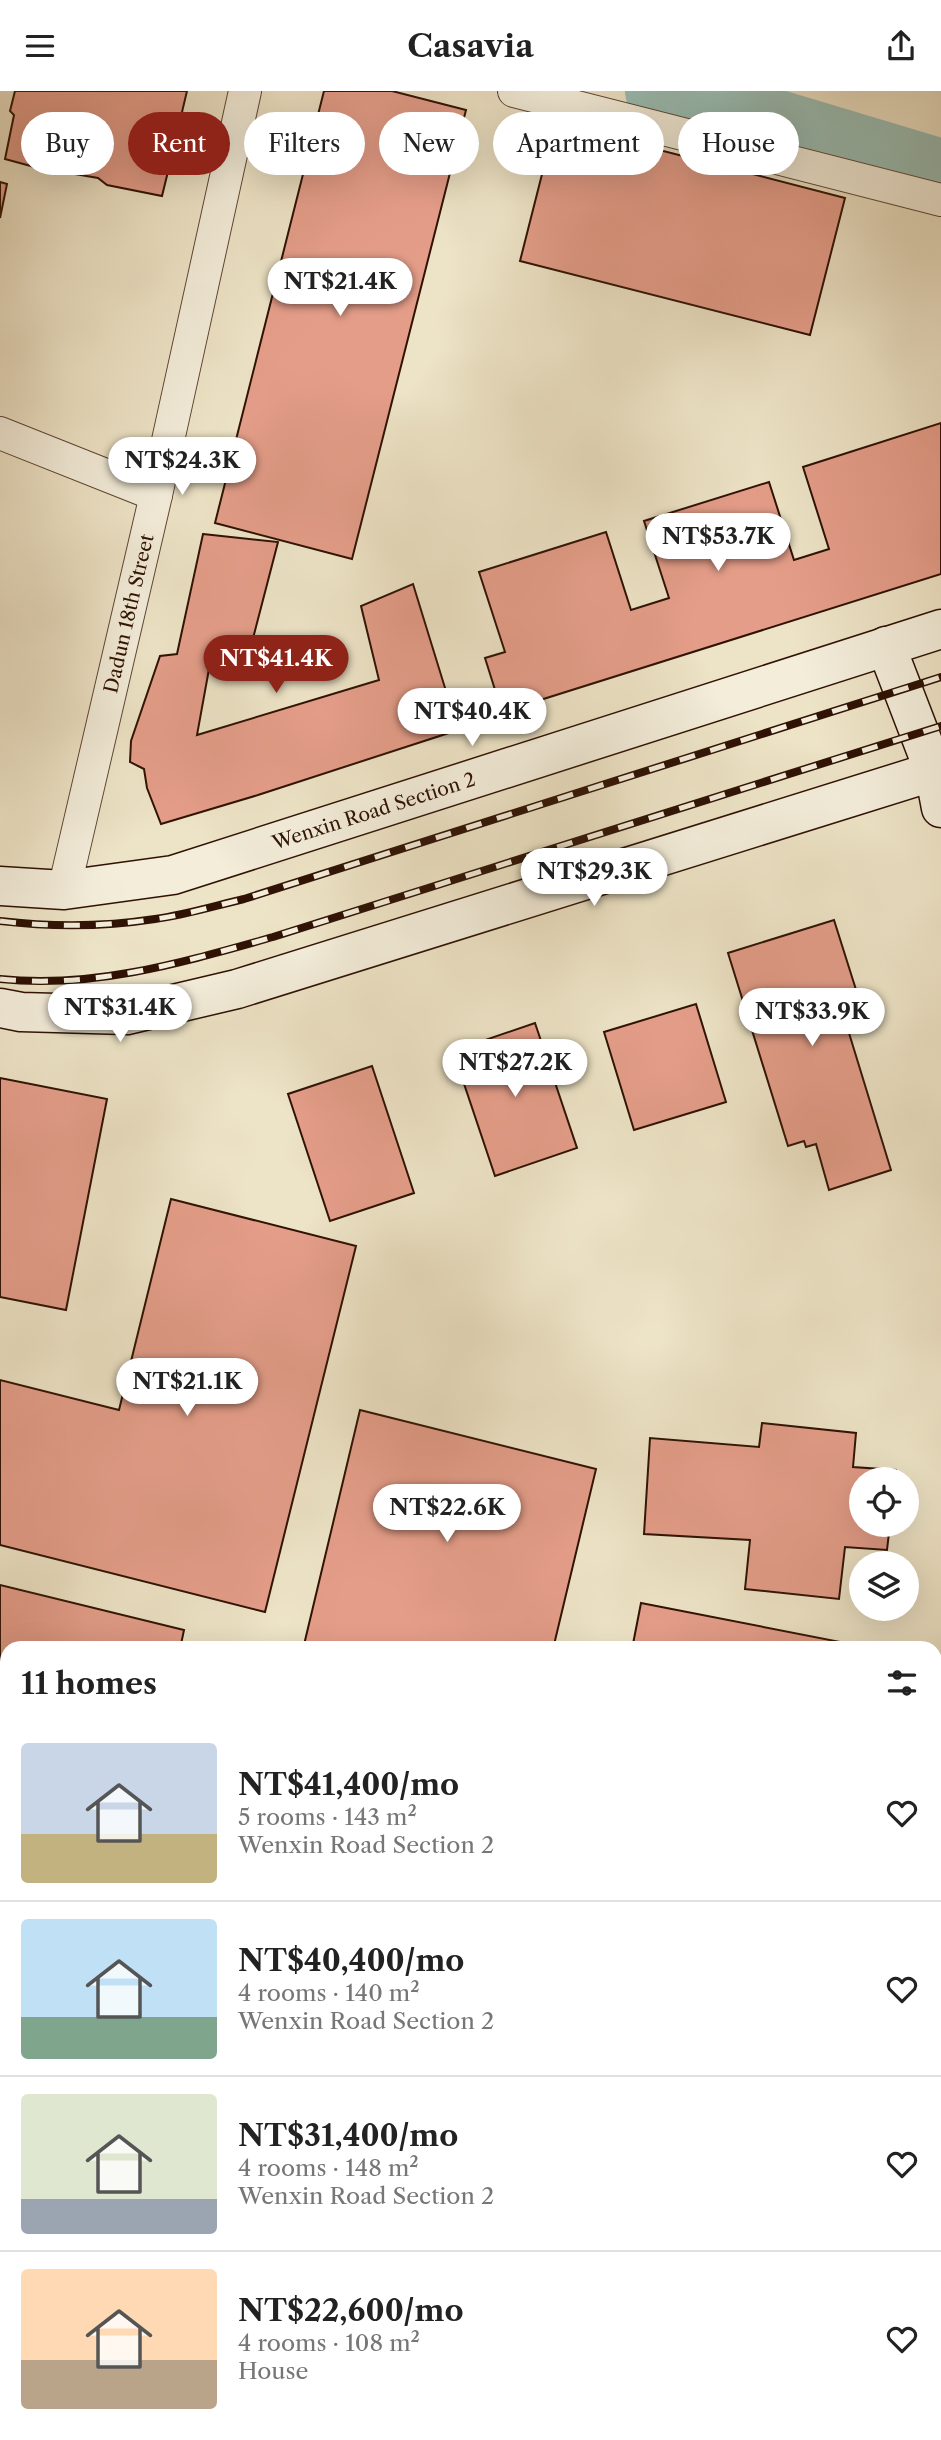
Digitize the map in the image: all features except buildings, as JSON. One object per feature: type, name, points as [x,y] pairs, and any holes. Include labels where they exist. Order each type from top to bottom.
[{"type":"main road","name":"Wenxin Road Section 2","points":[[0,886],[64,890],[173,875],[941,629]]},
{"type":"main road","points":[[886,646],[937,770],[941,808]]},
{"type":"main road","points":[[0,1008],[21,1012],[127,1015],[237,989],[937,770]]},
{"type":"street","name":"Dadun 18th Street","points":[[64,890],[156,495],[245,91]]},
{"type":"street","points":[[514,91],[941,199]]},
{"type":"street","points":[[0,433],[156,495]]},
{"type":"waterway","points":[[661,91],[941,175]]},
{"type":"railway","points":[[0,921],[58,925],[116,924],[177,915],[244,899],[941,677]]},
{"type":"railway","points":[[0,979],[35,981],[104,977],[206,956],[941,726]]}]
